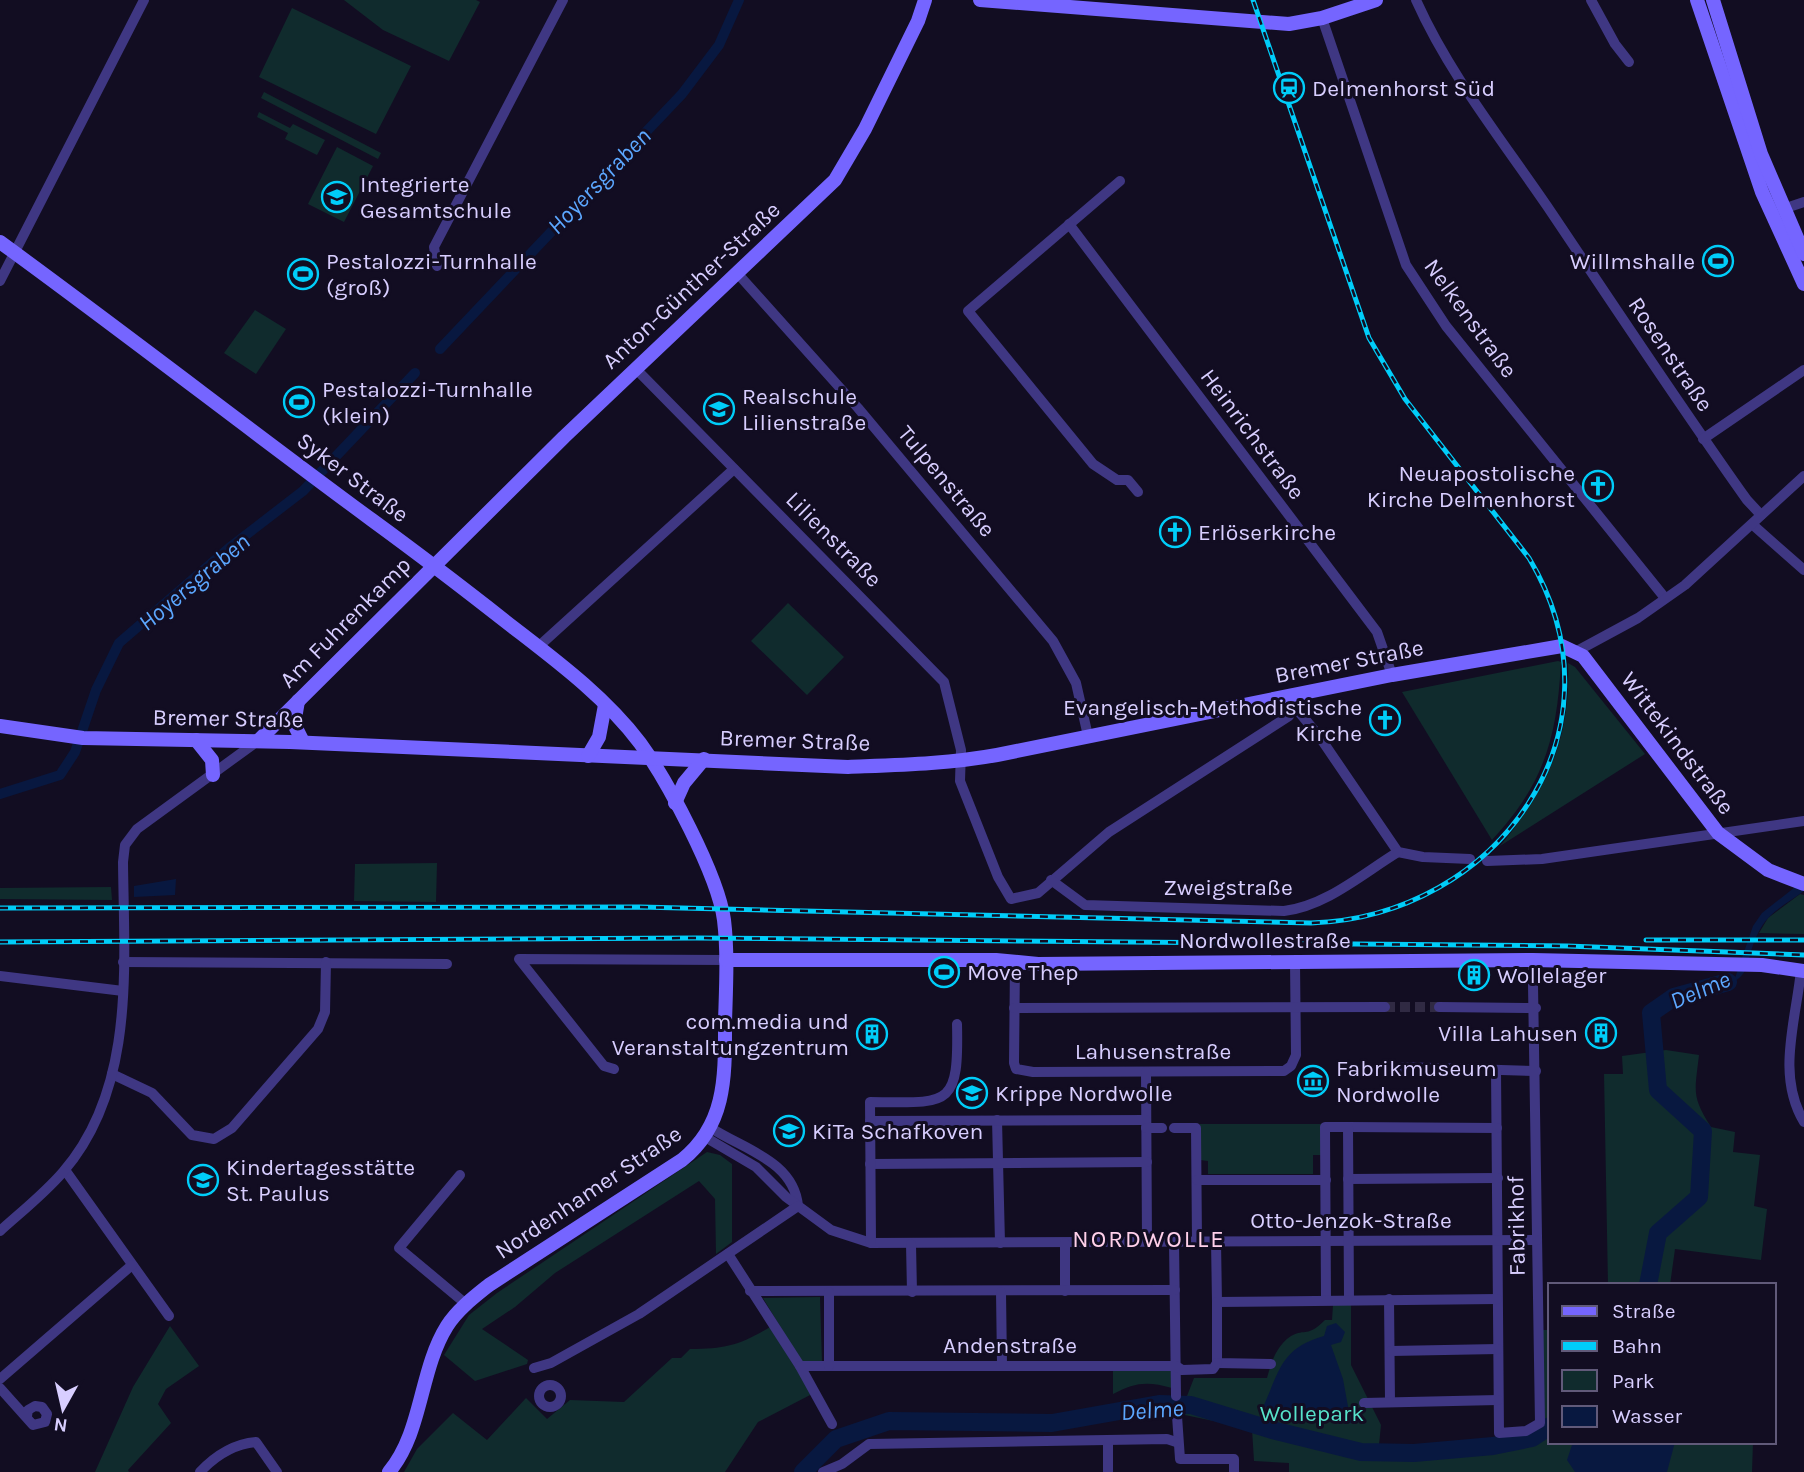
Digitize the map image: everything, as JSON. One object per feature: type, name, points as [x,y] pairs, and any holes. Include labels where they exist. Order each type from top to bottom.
[{"type":"main road","name":"Anton-Günther-Straße","points":[[433,565],[843,170],[918,21],[925,0]]},
{"type":"main road","points":[[979,0],[1289,24],[1322,18],[1343,6],[1376,0]]},
{"type":"main road","points":[[1697,0],[1762,192],[1804,284]]},
{"type":"main road","points":[[1713,0],[1761,154],[1804,254]]},
{"type":"main road","name":"Syker Straße","points":[[0,242],[433,565],[538,647],[605,705],[649,757]]},
{"type":"main road","name":"Am Fuhrenkamp","points":[[259,740],[433,565]]},
{"type":"main road","name":"Bremer Straße","points":[[0,726],[77,738],[259,740],[848,767],[961,762],[1088,736],[1294,701],[1392,675],[1550,646],[1580,654]]},
{"type":"main road","name":"Wittekindstraße","points":[[1580,654],[1718,833],[1768,870],[1798,882]]},
{"type":"main road","points":[[299,699],[294,724],[303,742]]},
{"type":"main road","points":[[588,756],[599,737],[605,705]]},
{"type":"main road","points":[[197,740],[212,760],[213,775]]},
{"type":"main road","name":"Nordenhamer Straße","points":[[389,1472],[406,1440],[438,1344],[447,1326],[466,1304],[489,1285],[682,1160],[708,1133],[723,1090],[726,960],[724,920],[712,877],[649,757]]},
{"type":"main road","points":[[675,803],[684,782],[704,760]]},
{"type":"main road","name":"Nordwollestraße","points":[[726,960],[1737,964],[1803,970]]},
{"type":"street","points":[[0,281],[144,0]]},
{"type":"street","points":[[437,266],[434,247],[563,0]]},
{"type":"street","name":"Rosenstraße","points":[[1416,0],[1427,24],[1464,85],[1703,439],[1762,515]]},
{"type":"street","points":[[1591,0],[1615,44],[1629,62]]},
{"type":"street","name":"Nelkenstraße","points":[[1322,18],[1406,265],[1447,326],[1665,598]]},
{"type":"street","points":[[1120,181],[968,311],[1093,464],[1117,481],[1128,480],[1138,492]]},
{"type":"street","points":[[1783,209],[1804,202]]},
{"type":"street","name":"Heinrichstraße","points":[[1069,224],[1377,632],[1392,675]]},
{"type":"street","name":"Tulpenstraße","points":[[738,274],[858,408],[1053,641],[1076,683],[1088,736]]},
{"type":"street","name":"Lilienstraße","points":[[635,368],[944,682],[961,750],[960,781],[998,877],[1012,899],[1038,893],[1052,880]]},
{"type":"street","points":[[1703,439],[1804,370]]},
{"type":"street","points":[[538,647],[734,469]]},
{"type":"street","points":[[1580,654],[1638,618],[1702,571],[1804,476]]},
{"type":"street","points":[[1753,525],[1804,570]]},
{"type":"street","points":[[1294,701],[1398,852],[1423,857],[1470,859]]},
{"type":"street","points":[[1052,880],[1109,832],[1289,716],[1294,701]]},
{"type":"street","points":[[0,1231],[65,1170],[96,1119],[112,1074],[119,1042],[123,992],[123,863],[128,839],[137,829],[259,740]]},
{"type":"street","points":[[1487,860],[1542,859],[1804,821]]},
{"type":"street","name":"Wittekindstraße","points":[[1743,852],[1749,830]]},
{"type":"street","name":"Zweigstraße","points":[[1052,880],[1085,905],[1284,911],[1306,907],[1325,899],[1398,852]]},
{"type":"street","points":[[614,1069],[604,1066],[519,960],[726,960]]},
{"type":"street","name":"Lahusenstraße","points":[[1015,961],[1014,1063],[1016,1069],[1026,1072],[1284,1071],[1296,1060],[1296,962]]},
{"type":"street","points":[[123,962],[447,964]]},
{"type":"street","points":[[112,1074],[152,1093],[192,1135],[214,1139],[232,1128],[318,1029],[325,1012],[326,962]]},
{"type":"street","points":[[1803,970],[1787,1073],[1793,1100],[1804,1122]]},
{"type":"street","points":[[0,976],[123,992]]},
{"type":"street","name":"Fabrikhof","points":[[1498,1400],[1499,1433],[1526,1431],[1540,1423],[1536,1008],[1533,985]]},
{"type":"street","points":[[1014,1008],[1385,1007]]},
{"type":"street","points":[[1439,1007],[1536,1008]]},
{"type":"street","points":[[871,1243],[870,1102],[926,1103],[945,1096],[956,1080],[957,1024]]},
{"type":"street","points":[[1401,1068],[1536,1071]]},
{"type":"street","points":[[1364,1403],[1498,1400],[1496,1070]]},
{"type":"street","points":[[1146,1072],[1147,1241]]},
{"type":"street","points":[[870,1121],[997,1120],[1196,1128],[1197,1241]]},
{"type":"street","points":[[997,1120],[1000,1243]]},
{"type":"street","points":[[1326,1300],[1325,1127],[1497,1128]]},
{"type":"street","points":[[1348,1127],[1349,1299]]},
{"type":"street","name":"Otto-Jenzok-Straße","points":[[708,1133],[756,1167],[798,1206],[831,1230],[871,1243],[1537,1240]]},
{"type":"street","points":[[870,1164],[1147,1162]]},
{"type":"street","points":[[65,1170],[169,1316]]},
{"type":"street","points":[[460,1175],[399,1248],[466,1304]]},
{"type":"street","points":[[1348,1179],[1497,1178]]},
{"type":"street","points":[[1196,1181],[1326,1180]]},
{"type":"street","points":[[534,1368],[551,1363],[639,1314],[798,1206]]},
{"type":"street","points":[[1174,1241],[1177,1396]]},
{"type":"street","points":[[1216,1241],[1217,1363],[1271,1364]]},
{"type":"street","points":[[1065,1243],[1065,1291]]},
{"type":"street","points":[[911,1244],[912,1292]]},
{"type":"street","points":[[728,1254],[800,1366],[832,1424]]},
{"type":"street","points":[[0,1379],[132,1265]]},
{"type":"street","points":[[750,1291],[1175,1290]]},
{"type":"street","points":[[829,1292],[829,1366]]},
{"type":"street","points":[[1001,1292],[1002,1365]]},
{"type":"street","points":[[1389,1299],[1390,1402]]},
{"type":"street","points":[[1217,1302],[1497,1299]]},
{"type":"street","points":[[1391,1351],[1498,1349]]},
{"type":"street","points":[[548,1386],[551,1363]]},
{"type":"street","name":"Andenstraße","points":[[800,1366],[1176,1366],[1182,1370],[1213,1369],[1217,1363]]},
{"type":"street","points":[[0,1388],[27,1416]]},
{"type":"street","points":[[1177,1416],[1179,1472]]},
{"type":"street","points":[[823,1472],[843,1468],[869,1444],[1167,1439],[1176,1442]]},
{"type":"street","points":[[1108,1441],[1108,1472]]},
{"type":"street","points":[[200,1472],[238,1443],[256,1442],[277,1472]]},
{"type":"street","points":[[1180,1459],[1234,1459],[1234,1472]]},
{"type":"green space","points":[[344,0],[480,2],[449,61],[383,30]]},
{"type":"green space","points":[[292,8],[411,66],[376,134],[259,77]]},
{"type":"green space","points":[[264,92],[381,153],[378,159],[261,98]]},
{"type":"green space","points":[[259,112],[290,128],[293,124],[325,140],[317,155],[285,139],[288,133],[257,117]]},
{"type":"green space","points":[[337,147],[373,166],[344,222],[308,204]]},
{"type":"green space","points":[[255,310],[286,329],[256,374],[224,353]]},
{"type":"green space","points":[[788,603],[844,657],[807,695],[751,641]]},
{"type":"green space","points":[[1561,662],[1556,714],[1544,758],[1524,799],[1492,840],[1402,692]]},
{"type":"green space","points":[[1568,663],[1575,667],[1645,754],[1500,846],[1531,804],[1553,762],[1565,716]]},
{"type":"green space","points":[[437,863],[436,902],[354,901],[355,864]]},
{"type":"green space","points":[[111,887],[112,900],[0,899],[0,888]]},
{"type":"green space","points":[[1800,894],[1804,895],[1804,934],[1759,933],[1768,918]]},
{"type":"green space","points":[[1666,1050],[1699,1055],[1697,1100],[1711,1127],[1735,1132],[1733,1152],[1760,1155],[1754,1206],[1767,1209],[1761,1260],[1675,1249],[1670,1283],[1608,1283],[1604,1074],[1623,1074],[1622,1056]]},
{"type":"green space","points":[[1200,1124],[1321,1124],[1321,1155],[1313,1155],[1313,1174],[1208,1174],[1208,1161],[1200,1160]]},
{"type":"green space","points":[[707,1152],[720,1155],[732,1164],[732,1242],[716,1254],[715,1199],[699,1181],[555,1273],[515,1307],[482,1329],[528,1360],[527,1364],[475,1381],[444,1355],[469,1315],[497,1293]]},
{"type":"green space","points":[[820,1297],[822,1363],[802,1363],[763,1298]]},
{"type":"green space","name":"Wollepark","points":[[1333,1305],[1351,1305],[1351,1365],[1381,1425],[1379,1445],[1486,1442],[1526,1432],[1542,1424],[1541,1330],[1548,1330],[1548,1444],[1753,1444],[1752,1472],[1289,1472],[1289,1463],[1254,1461],[1252,1429],[1180,1414],[1194,1378],[1267,1378],[1278,1350],[1291,1336],[1310,1331],[1325,1320],[1332,1320]]},
{"type":"green space","points":[[170,1326],[199,1366],[166,1389],[158,1404],[171,1423],[129,1472],[95,1472],[133,1387]]},
{"type":"green space","points":[[770,1327],[812,1394],[758,1422],[725,1472],[404,1472],[417,1449],[453,1413],[487,1440],[526,1398],[547,1419],[570,1400],[624,1402],[672,1358],[681,1358],[690,1349],[732,1345]]},
{"type":"green space","points":[[1113,1369],[1172,1370],[1172,1388],[1142,1384],[1113,1394]]},
{"type":"water","points":[[176,879],[175,895],[134,897],[134,886]]},
{"type":"water","points":[[1804,880],[1804,891],[1776,911],[1762,926],[1743,975],[1725,986],[1708,990],[1707,984],[1735,978],[1753,926],[1762,913]]},
{"type":"water","points":[[1336,1323],[1345,1332],[1341,1342],[1331,1345],[1343,1379],[1351,1423],[1263,1407],[1278,1371],[1290,1354],[1310,1341],[1324,1336],[1327,1326]]},
{"type":"water","points":[[1572,1444],[1674,1444],[1667,1472],[1575,1472],[1567,1460]]},
{"type":"waterway","name":"Hoyersgraben","points":[[440,349],[682,94],[719,45],[739,0]]},
{"type":"waterway","name":"Hoyersgraben","points":[[0,794],[60,775],[75,752],[96,690],[119,643],[229,548],[303,491],[415,373]]},
{"type":"waterway","name":"Delme","points":[[1648,1283],[1658,1233],[1699,1197],[1703,1131],[1658,1090],[1651,1013],[1674,997],[1728,982]]},
{"type":"waterway","name":"Delme","points":[[803,1472],[836,1439],[889,1421],[1052,1423],[1159,1404],[1191,1405],[1272,1430],[1361,1452],[1414,1453],[1493,1446],[1532,1438],[1548,1427]]},
{"type":"tunnel","points":[[1533,967],[1533,985]]},
{"type":"tunnel","points":[[1385,1007],[1439,1007]]},
{"type":"railway","points":[[0,908],[640,907],[1311,923],[1378,913],[1438,888],[1489,850],[1529,803],[1555,747],[1565,687],[1557,623],[1529,558],[1405,399],[1369,338],[1253,0]]},
{"type":"railway","points":[[0,942],[696,938],[1567,946],[1804,955]]},
{"type":"railway","points":[[1646,940],[1804,940]]},
{"type":"place","name":"Delmenhorst Süd","points":[[1289,88]]},
{"type":"place","name":"Integrierte Gesamtschule","points":[[337,197]]},
{"type":"place","name":"Willmshalle","points":[[1718,261]]},
{"type":"place","name":"Pestalozzi-Turnhalle (groß)","points":[[303,274]]},
{"type":"place","name":"Pestalozzi-Turnhalle (klein)","points":[[299,402]]},
{"type":"place","name":"Realschule Lilienstraße","points":[[719,409]]},
{"type":"place","name":"Neuapostolische Kirche Delmenhorst","points":[[1598,486]]},
{"type":"place","name":"Erlöserkirche","points":[[1175,532]]},
{"type":"place","name":"Evangelisch-Methodistische Kirche","points":[[1385,720]]},
{"type":"place","name":"Move Thep","points":[[944,972]]},
{"type":"place","name":"Wollelager","points":[[1474,975]]},
{"type":"place","name":"Villa Lahusen","points":[[1601,1033]]},
{"type":"place","name":"com.media und Veranstaltungzentrum","points":[[872,1034]]},
{"type":"place","name":"Fabrikmuseum Nordwolle","points":[[1313,1081]]},
{"type":"place","name":"Krippe Nordwolle","points":[[972,1093]]},
{"type":"place","name":"KiTa Schafkoven","points":[[789,1131]]},
{"type":"place","name":"Kindertagesstätte St. Paulus","points":[[203,1180]]},
{"type":"district","name":"NORDWOLLE","points":[[1149,1239]]}]
